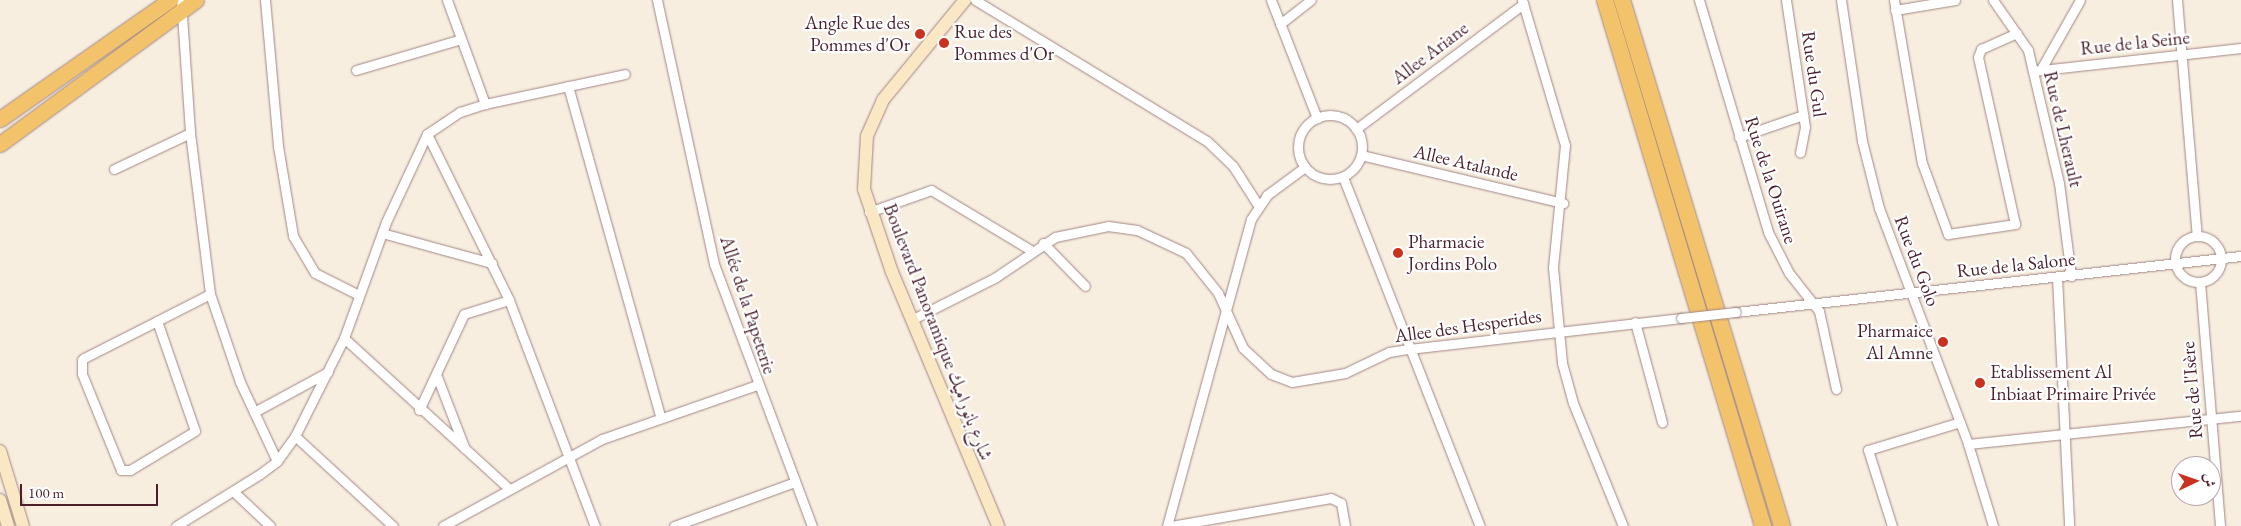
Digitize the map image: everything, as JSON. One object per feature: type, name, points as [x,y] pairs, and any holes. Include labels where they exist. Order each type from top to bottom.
[{"type":"highway","points":[[1605,0],[1763,526]]},
{"type":"highway","points":[[1622,0],[1782,526]]},
{"type":"main road","points":[[0,119],[177,3],[196,0]]},
{"type":"main road","name":"Boulevard Panoramique شارع بانوراميك","points":[[965,0],[883,100],[867,136],[863,164],[869,212],[911,320],[998,526]]},
{"type":"main road","points":[[0,144],[177,3]]},
{"type":"main road","points":[[0,451],[23,526]]},
{"type":"main road","points":[[0,500],[8,526]]},
{"type":"street","points":[[265,0],[278,146],[292,236],[315,273],[359,295]]},
{"type":"street","points":[[447,0],[485,104]]},
{"type":"street","name":"Allée de la Papeterie","points":[[657,0],[714,264],[812,526]]},
{"type":"street","points":[[975,0],[1207,141],[1233,166],[1258,205]]},
{"type":"street","points":[[1271,0],[1317,118]]},
{"type":"street","points":[[1280,24],[1311,0]]},
{"type":"street","name":"Rue de la Ouirane","points":[[1699,0],[1739,137],[1778,256],[1815,303],[1836,389]]},
{"type":"street","name":"Rue du Gul","points":[[1786,0],[1803,115],[1800,153]]},
{"type":"street","name":"Rue du Golo","points":[[1841,0],[1870,174],[1968,444],[1994,526]]},
{"type":"street","points":[[1894,0],[1922,162],[1948,234],[2015,224],[1978,57],[1981,49],[2017,33]]},
{"type":"street","points":[[1896,10],[1955,0]]},
{"type":"street","name":"Rue de Lherault","points":[[1993,0],[2017,33],[2037,70],[2059,183],[2071,276]]},
{"type":"street","points":[[2037,70],[2080,0]]},
{"type":"street","points":[[2177,0],[2197,236]]},
{"type":"street","points":[[1523,2],[1561,124],[1566,167],[1553,267],[1556,330],[1573,403],[1623,526]]},
{"type":"street","name":"Allee Ariane","points":[[1356,129],[1523,2]]},
{"type":"street","points":[[177,3],[190,133],[210,294],[254,412],[277,461]]},
{"type":"street","points":[[356,70],[461,39]]},
{"type":"street","name":"Rue de la Seine","points":[[2037,70],[2241,48]]},
{"type":"street","points":[[176,526],[277,461],[295,436],[344,338],[382,233],[426,134],[460,112],[485,104],[625,74]]},
{"type":"street","points":[[568,86],[661,418]]},
{"type":"street","points":[[1739,137],[1803,115]]},
{"type":"street","points":[[1340,116],[1356,129],[1361,155],[1342,177],[1323,179],[1304,167],[1299,139],[1317,118],[1340,116]]},
{"type":"street","points":[[114,169],[190,133]]},
{"type":"street","points":[[426,134],[509,300],[570,454],[595,526]]},
{"type":"street","name":"Allee Atalande","points":[[1361,155],[1562,203]]},
{"type":"street","points":[[1167,526],[1258,205],[1304,167]]},
{"type":"street","points":[[1342,177],[1480,526]]},
{"type":"street","points":[[869,212],[931,190],[1032,251]]},
{"type":"street","name":"Allee des Hesperides","points":[[911,320],[996,277],[1044,243],[1108,226],[1166,240],[1206,273],[1226,313],[1256,363],[1292,382],[1345,373],[1390,352],[1409,349],[1556,330],[1736,312]]},
{"type":"street","points":[[382,233],[492,263]]},
{"type":"street","points":[[2197,236],[2214,242],[2221,258],[2215,275],[2200,282],[2184,277],[2176,264],[2178,247],[2197,236]]},
{"type":"street","points":[[1044,243],[1085,286]]},
{"type":"street","name":"Rue de la Salone","points":[[1736,312],[2241,256]]},
{"type":"street","points":[[2057,277],[2069,526]]},
{"type":"street","name":"Rue de l'Isère","points":[[2200,282],[2220,526]]},
{"type":"street","points":[[157,321],[195,431],[130,470],[120,470],[80,365],[84,358],[210,294]]},
{"type":"street","points":[[419,410],[464,314],[509,300]]},
{"type":"street","points":[[1635,322],[1662,422]]},
{"type":"street","points":[[344,338],[419,410],[507,487]]},
{"type":"street","points":[[254,412],[328,372]]},
{"type":"street","points":[[436,374],[466,452]]},
{"type":"street","points":[[443,526],[507,487],[570,454],[661,418],[758,385]]},
{"type":"street","points":[[1968,444],[2241,416]]},
{"type":"street","points":[[1892,526],[1868,450],[1960,422]]},
{"type":"street","points":[[295,436],[393,526]]},
{"type":"street","points":[[674,526],[794,482]]},
{"type":"street","points":[[232,491],[270,526]]},
{"type":"street","points":[[1171,526],[1331,498],[1341,503],[1345,526]]},
{"type":"place","name":"Angle Rue des Pommes d'Or","points":[[920,34]]},
{"type":"place","name":"Rue des Pommes d'Or","points":[[944,43]]},
{"type":"place","name":"Pharmacie Jordins Polo","points":[[1398,253]]},
{"type":"place","name":"Pharmaice Al Amne","points":[[1943,342]]},
{"type":"place","name":"Etablissement Al Inbiaat Primaire Privée","points":[[1980,383]]}]
